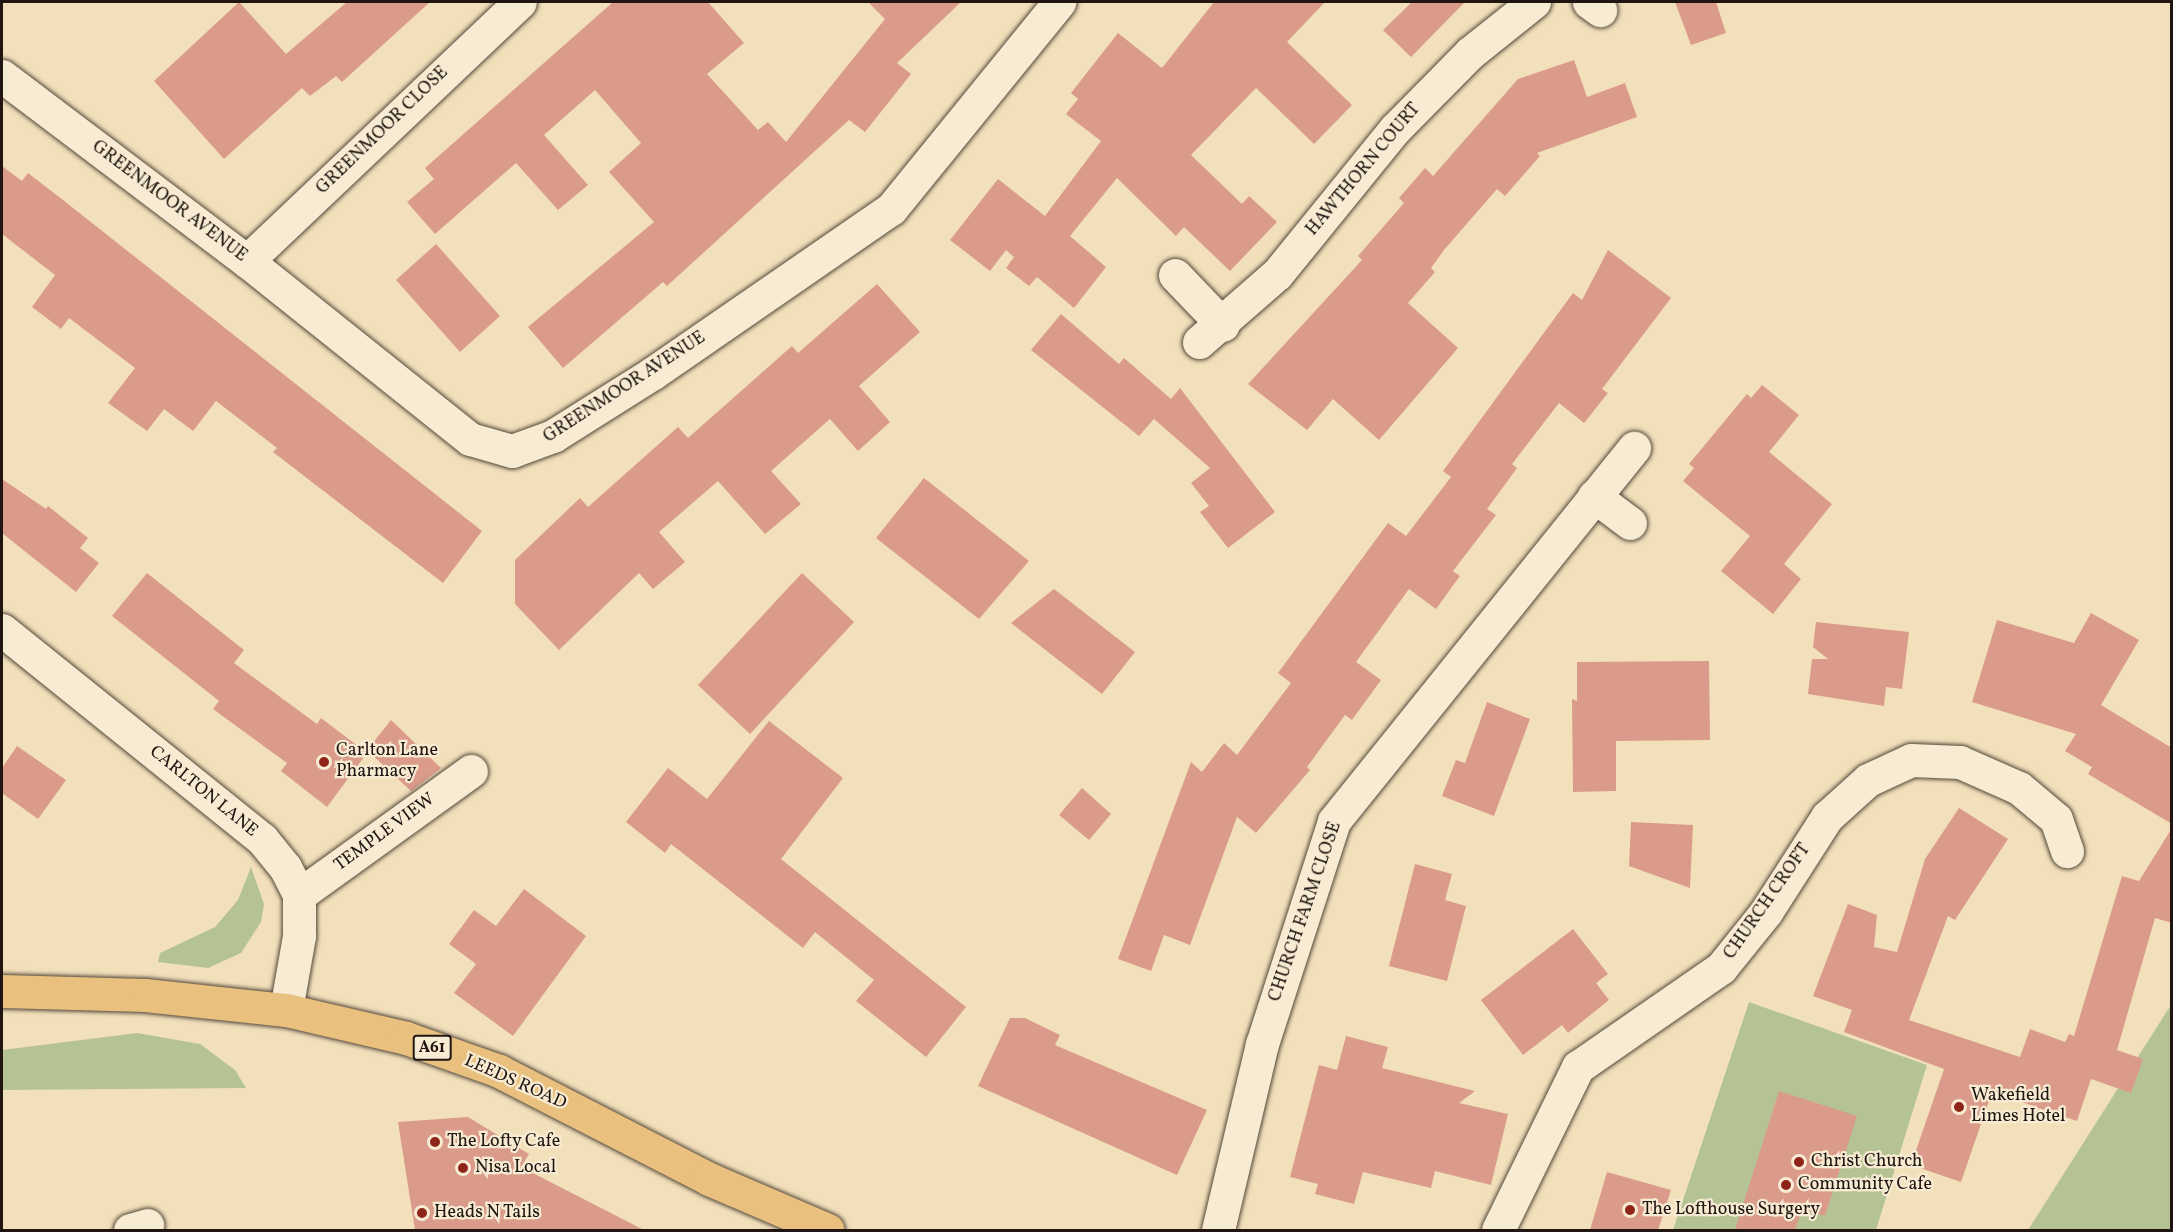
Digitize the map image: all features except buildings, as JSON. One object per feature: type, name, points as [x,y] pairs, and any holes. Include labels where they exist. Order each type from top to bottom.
[{"type":"main road","name":"LEEDS ROAD","points":[[2,991],[145,995],[286,1010],[406,1038],[499,1071],[709,1179],[828,1230]]},
{"type":"street","name":"GREENMOOR CLOSE","points":[[247,261],[520,2]]},
{"type":"street","name":"GREENMOOR AVENUE","points":[[2,76],[247,261],[470,439],[512,451],[533,447],[652,373],[891,208],[1059,2]]},
{"type":"street","name":"HAWTHORN COURT","points":[[1175,275],[1211,334],[1277,274],[1395,129],[1470,53],[1534,2]]},
{"type":"street","name":"CHURCH FARM CLOSE","points":[[1218,1230],[1262,1044],[1334,821],[1634,448]]},
{"type":"street","points":[[1594,496],[1630,523]]},
{"type":"street","name":"CARLTON LANE","points":[[2,630],[262,839],[285,867],[299,895],[298,936],[286,1010]]},
{"type":"street","name":"CHURCH CROFT","points":[[1498,1230],[1578,1067],[1721,968],[1766,912],[1827,817],[1868,780],[1911,760],[1960,762],[2019,788],[2056,819],[2067,851]]},
{"type":"street","name":"TEMPLE VIEW","points":[[299,895],[471,771]]},
{"type":"green space","points":[[251,867],[264,904],[261,922],[241,953],[208,968],[158,962],[160,953],[215,927],[238,900]]},
{"type":"green space","points":[[1749,1002],[1927,1065],[1876,1230],[1673,1230]]},
{"type":"green space","points":[[2171,1005],[2171,1230],[2028,1230],[2162,1019]]},
{"type":"green space","points":[[137,1033],[200,1044],[235,1070],[246,1088],[2,1090],[2,1050]]},
{"type":"place","name":"Carlton Lane Pharmacy","points":[[324,762]]},
{"type":"place","name":"Wakefield Limes Hotel","points":[[1959,1107]]},
{"type":"place","name":"The Lofty Cafe","points":[[435,1142]]},
{"type":"place","name":"Christ Church","points":[[1799,1162]]},
{"type":"place","name":"Nisa Local","points":[[463,1168]]},
{"type":"place","name":"Community Cafe","points":[[1786,1185]]},
{"type":"place","name":"The Lofthouse Surgery","points":[[1630,1210]]},
{"type":"place","name":"Heads N Tails","points":[[422,1213]]}]
